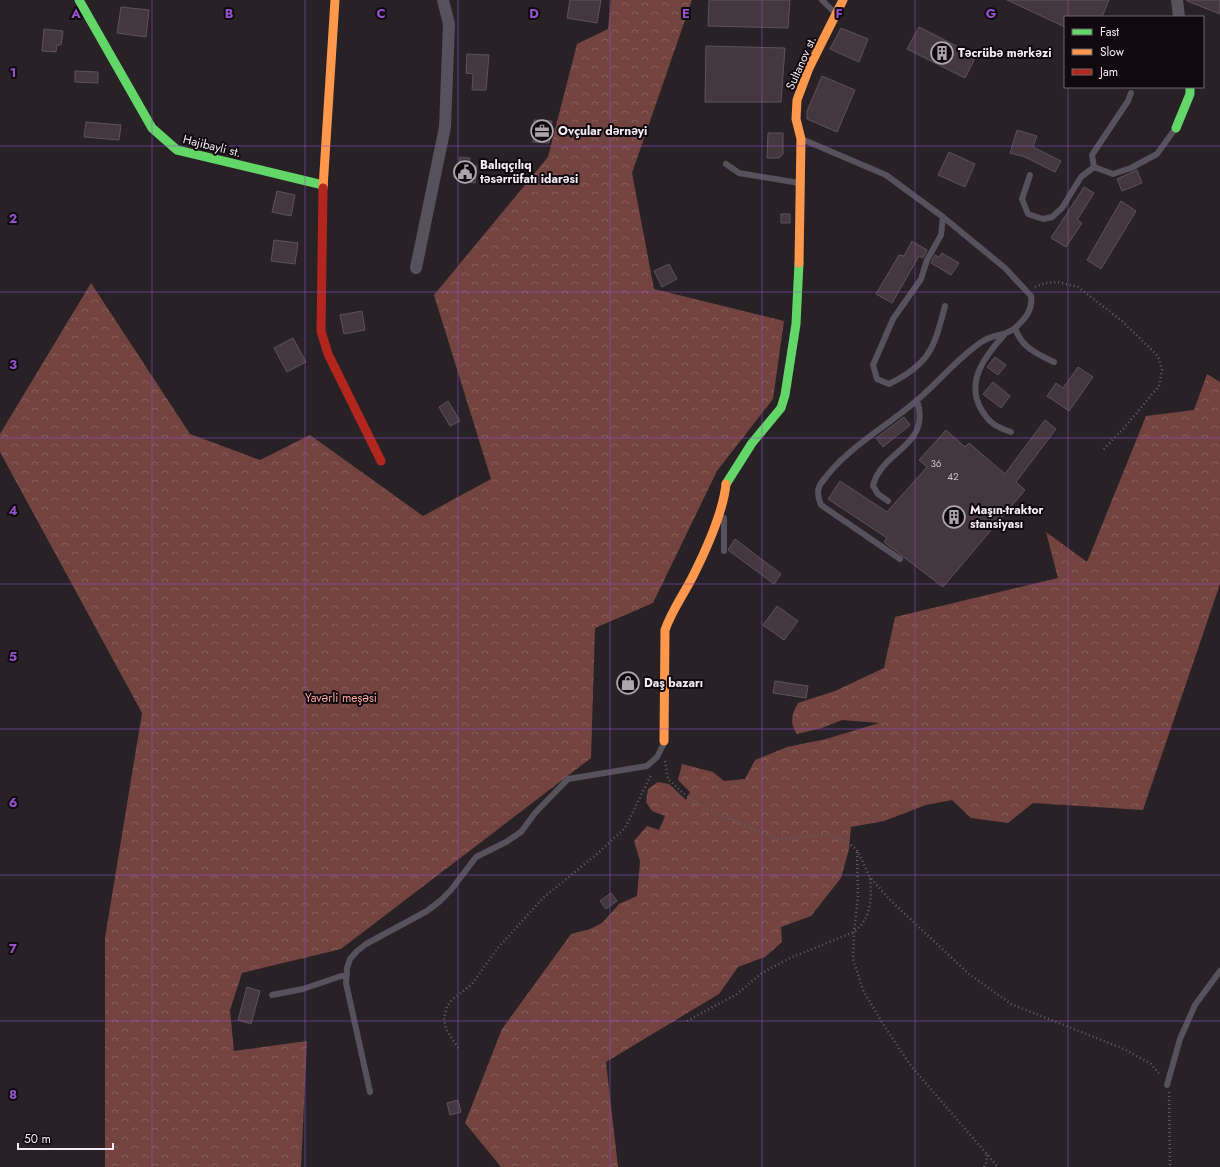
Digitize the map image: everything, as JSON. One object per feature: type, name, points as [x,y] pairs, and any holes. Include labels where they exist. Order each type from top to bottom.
[{"type":"street","name":"Hajibayli st.","points":[[79,0],[152,128],[164,141],[176,150],[323,185]]},
{"type":"street","points":[[335,0],[323,185],[321,331],[328,354],[381,461]]},
{"type":"street","points":[[416,268],[445,127],[449,24],[443,0]]},
{"type":"street","name":"Sultanov st.","points":[[664,741],[665,630],[669,618],[693,576],[724,502],[726,483],[732,471],[747,448],[781,408],[787,389],[796,324],[801,226],[801,139],[796,119],[797,100],[809,68],[843,0]]},
{"type":"street","points":[[1177,0],[1179,16]]},
{"type":"street","points":[[1176,128],[1190,94],[1190,88]]},
{"type":"lane","points":[[822,0],[837,14]]},
{"type":"lane","points":[[1094,166],[1092,155],[1128,101],[1131,93]]},
{"type":"lane","points":[[1094,166],[1113,174],[1131,168],[1157,154],[1176,128]]},
{"type":"lane","points":[[801,139],[812,145],[843,156],[886,175],[943,217],[1005,268],[1031,296],[1031,308],[1015,328],[1004,335],[985,340],[968,352],[917,400],[886,423],[843,459],[824,479],[818,488],[821,505],[900,559]]},
{"type":"lane","points":[[726,164],[739,173],[801,183]]},
{"type":"lane","points":[[1030,175],[1022,200],[1028,214],[1043,219],[1052,217],[1062,208],[1081,177],[1094,166]]},
{"type":"lane","points":[[943,217],[941,235],[927,260],[920,279],[893,319],[873,365],[877,379],[889,384],[916,369],[930,352],[938,334],[945,306]]},
{"type":"lane","points":[[1015,328],[1019,338],[1025,346],[1054,362]]},
{"type":"lane","points":[[1004,335],[979,368],[975,388],[976,401],[986,418],[994,426],[1011,432]]},
{"type":"lane","points":[[888,501],[878,494],[873,486],[874,481],[885,464],[916,435],[919,422],[917,400]]},
{"type":"lane","points":[[724,502],[724,551]]},
{"type":"lane","points":[[370,1092],[346,983],[350,960],[357,951],[366,944],[427,911],[440,901],[451,890],[476,856],[506,842],[521,832],[535,813],[568,779],[647,766],[657,757],[664,741]]},
{"type":"lane","points":[[1167,1085],[1180,1038],[1195,1005],[1220,971]]},
{"type":"lane","points":[[272,995],[303,989],[347,974]]},
{"type":"path","points":[[1027,290],[1045,283],[1058,282],[1078,287],[1122,321],[1158,356],[1162,370],[1158,386],[1129,423],[1102,451]]},
{"type":"path","points":[[664,741],[664,759],[668,779],[706,809],[778,839],[822,835],[846,841],[857,850],[870,877],[889,899],[969,974],[1011,1004],[1124,1049],[1151,1064],[1167,1085],[1169,1093],[1170,1167]]},
{"type":"path","points":[[458,1048],[446,1029],[444,1018],[447,1006],[452,1000],[472,984],[497,949],[542,898],[597,854],[625,828],[655,768]]},
{"type":"path","points":[[857,850],[858,896],[853,959],[859,979],[882,1024],[911,1066],[998,1167]]},
{"type":"path","points":[[687,1021],[737,994],[762,973],[790,958],[854,932],[862,926],[870,904],[870,877]]},
{"type":"path","points":[[984,1167],[986,1164],[987,1154]]},
{"type":"green space","name":"Yavərli meşəsi","points":[[611,0],[692,0],[632,173],[654,289],[784,321],[773,399],[717,471],[653,603],[595,628],[591,758],[341,949],[242,973],[230,1010],[234,1051],[307,1041],[301,1167],[105,1167],[105,938],[142,713],[0,452],[0,434],[91,283],[190,434],[260,460],[310,435],[423,516],[491,479],[434,295],[548,157],[577,44],[608,29]]},
{"type":"green space","points":[[1207,374],[1220,382],[1220,584],[1143,810],[1033,803],[1008,823],[971,818],[952,800],[926,805],[884,821],[851,827],[849,849],[841,878],[811,916],[781,927],[782,942],[765,957],[738,967],[719,994],[606,1062],[618,1167],[501,1167],[465,1123],[502,1029],[571,934],[590,929],[602,923],[619,904],[637,896],[640,861],[634,841],[647,826],[659,830],[665,816],[652,811],[646,802],[648,789],[658,782],[669,784],[686,800],[690,792],[678,780],[682,764],[713,772],[724,781],[745,779],[755,760],[787,747],[826,739],[879,723],[842,720],[822,728],[797,734],[794,730],[792,718],[798,703],[835,691],[884,668],[895,617],[1058,578],[1046,532],[1087,562],[1146,416],[1194,410]]},
{"type":"building","points":[[570,0],[601,0],[597,23],[567,18]]},
{"type":"building","points":[[709,0],[790,0],[788,28],[708,26]]},
{"type":"building","points":[[1007,0],[1109,0],[1102,16],[1064,16],[1064,27]]},
{"type":"building","points":[[1220,0],[1220,14],[1187,1]]},
{"type":"building","points":[[121,7],[149,10],[146,37],[117,33]]},
{"type":"building","name":"Təcrübə mərkəzi","points":[[919,27],[976,56],[965,78],[907,49]]},
{"type":"building","points":[[841,28],[868,39],[859,62],[830,49]]},
{"type":"building","points":[[44,29],[63,31],[61,45],[57,45],[56,52],[42,51]]},
{"type":"building","points":[[706,46],[785,48],[781,102],[705,102]]},
{"type":"building","points":[[467,54],[489,55],[486,90],[472,90],[473,74],[466,73]]},
{"type":"building","points":[[75,71],[98,72],[98,83],[75,82]]},
{"type":"building","points":[[822,76],[855,90],[837,132],[807,119],[807,111]]},
{"type":"building","name":"Ovçular dərnəyi","points":[[534,120],[552,121],[549,143],[533,142]]},
{"type":"building","points":[[86,122],[121,125],[119,140],[84,137]]},
{"type":"building","points":[[1017,130],[1037,136],[1033,147],[1061,161],[1055,172],[1025,157],[1010,153]]},
{"type":"building","points":[[768,133],[783,133],[783,154],[779,158],[767,158]]},
{"type":"building","points":[[949,152],[975,164],[965,187],[938,175]]},
{"type":"building","name":"Balıqçılıq təsərrüfatı idarəsi","points":[[460,157],[470,158],[469,165],[477,166],[475,183],[461,181],[454,177],[454,168],[459,165]]},
{"type":"building","points":[[1137,170],[1142,183],[1122,191],[1117,179]]},
{"type":"building","points":[[1084,187],[1094,193],[1077,220],[1082,223],[1066,247],[1051,238]]},
{"type":"building","points":[[277,191],[295,195],[291,216],[272,212]]},
{"type":"building","points":[[1121,201],[1136,211],[1101,269],[1087,260]]},
{"type":"building","points":[[781,214],[790,214],[790,223],[781,223]]},
{"type":"building","points":[[274,240],[298,243],[295,264],[271,261]]},
{"type":"building","points":[[912,241],[927,250],[923,258],[919,256],[892,303],[876,294],[899,255],[904,256]]},
{"type":"building","points":[[942,253],[959,263],[951,275],[931,263],[935,255],[939,257]]},
{"type":"building","points":[[669,264],[677,279],[662,287],[654,271]]},
{"type":"building","points":[[362,311],[365,330],[344,334],[340,315]]},
{"type":"building","points":[[293,338],[306,362],[287,372],[274,348]]},
{"type":"building","points":[[995,357],[1006,365],[998,375],[987,367]]},
{"type":"building","points":[[1078,367],[1093,377],[1069,411],[1047,396],[1056,383],[1063,388]]},
{"type":"building","points":[[993,382],[1010,396],[1001,408],[983,394]]},
{"type":"building","points":[[448,401],[460,421],[450,426],[439,407]]},
{"type":"building","points":[[904,417],[910,425],[883,447],[876,438]]},
{"type":"building","name":"Maşın-traktor stansiyası","points":[[1045,420],[1056,429],[1016,482],[1025,490],[943,587],[884,542],[887,538],[828,499],[840,481],[887,512],[927,467],[919,460],[946,430],[965,447],[969,443],[1005,474]]},
{"type":"building","points":[[735,539],[781,574],[774,584],[728,550]]},
{"type":"building","points":[[777,606],[798,621],[784,640],[763,625]]},
{"type":"building","points":[[775,681],[808,686],[806,698],[773,693]]},
{"type":"building","points":[[611,893],[617,901],[606,909],[600,901]]},
{"type":"building","points":[[247,987],[260,991],[251,1024],[238,1020]]},
{"type":"building","points":[[458,1100],[461,1112],[450,1115],[447,1103]]},
{"type":"traffic: fast","points":[[79,0],[152,128],[177,150],[323,185]]},
{"type":"traffic: fast","points":[[1176,128],[1190,94],[1190,88]]},
{"type":"traffic: fast","points":[[726,484],[752,443],[781,408],[785,395],[796,324],[799,263]]},
{"type":"traffic: slow","points":[[323,188],[335,0]]},
{"type":"traffic: slow","points":[[799,263],[801,139],[796,119],[797,100],[809,68],[843,0]]},
{"type":"traffic: slow","points":[[664,741],[665,630],[708,543],[718,519],[726,484]]},
{"type":"traffic: jam","points":[[323,188],[321,331],[328,354],[381,461]]},
{"type":"place","name":"Təcrübə mərkəzi","points":[[942,53]]},
{"type":"place","name":"Ovçular dərnəyi","points":[[542,131]]},
{"type":"place","name":"Balıqçılıq təsərrüfatı idarəsi","points":[[465,172]]},
{"type":"place","name":"Maşın-traktor stansiyası","points":[[954,517]]},
{"type":"place","name":"Daş bazarı","points":[[628,683]]}]
